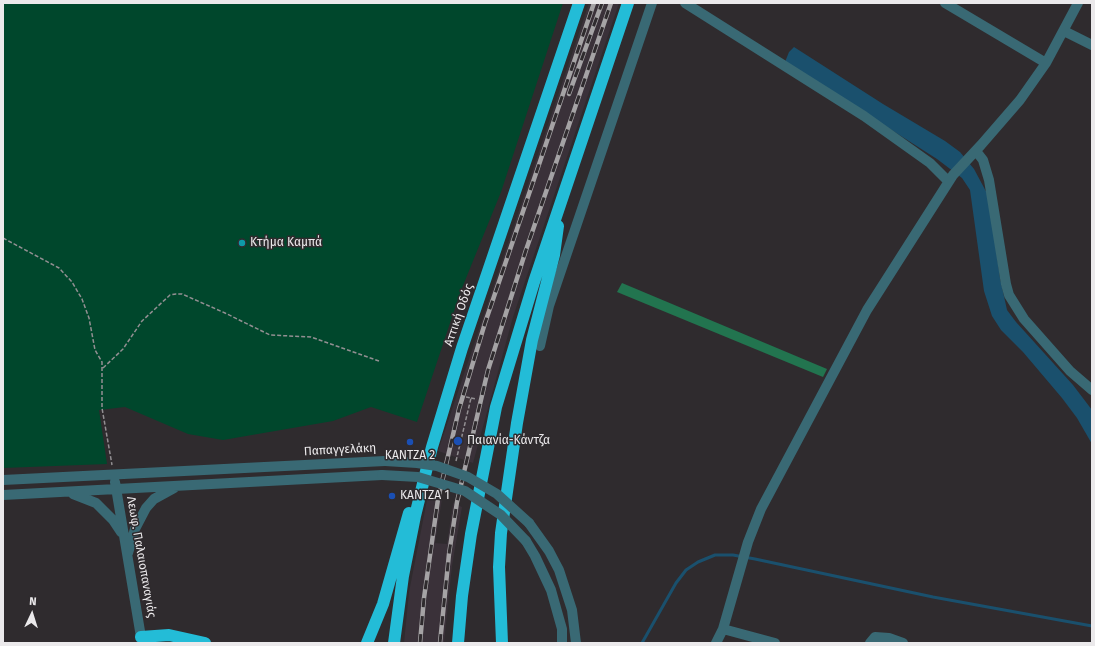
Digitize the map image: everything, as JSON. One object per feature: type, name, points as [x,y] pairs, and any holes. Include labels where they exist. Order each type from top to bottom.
[{"type":"highway","name":"Αττική Οδός","points":[[394,643],[414,523],[432,447],[462,348],[579,3]]},
{"type":"highway","points":[[458,643],[462,596],[471,534],[496,407],[522,319],[563,193],[628,3]]},
{"type":"highway","points":[[502,643],[499,567],[500,534],[532,340],[554,255],[563,193]]},
{"type":"highway","points":[[367,643],[383,604],[405,526],[432,447]]},
{"type":"highway","points":[[142,640],[169,635],[205,643]]},
{"type":"street","points":[[540,346],[549,306],[652,3]]},
{"type":"street","points":[[685,3],[864,116],[950,178]]},
{"type":"street","points":[[945,3],[1046,63]]},
{"type":"street","points":[[716,643],[722,629],[748,542],[761,510],[864,314],[950,178],[1020,100],[1046,63],[1078,3]]},
{"type":"street","points":[[1064,31],[1092,45]]},
{"type":"street","points":[[973,154],[983,160],[989,180],[1009,295],[1024,319],[1070,371],[1092,390]]},
{"type":"street","name":"Παπαγγελάκη","points":[[3,480],[385,461],[417,463],[454,471],[468,477],[497,494],[529,523],[549,551],[559,570],[572,610],[576,643]]},
{"type":"street","name":"Λεωφ. Παλαιοπαναγιάς","points":[[113,475],[142,640]]},
{"type":"street","points":[[3,496],[116,488],[382,475],[418,477],[465,491],[501,515],[526,541],[551,590],[562,628],[562,643]]},
{"type":"street","points":[[127,557],[135,529],[146,508],[164,492],[184,485]]},
{"type":"street","points":[[65,492],[96,503],[113,520],[124,535]]},
{"type":"street","points":[[722,629],[775,643]]},
{"type":"street","points":[[870,643],[875,637],[889,638],[903,643]]},
{"type":"path","points":[[3,238],[53,265],[72,282],[86,308],[95,350],[102,362],[103,368],[102,408],[113,475]]},
{"type":"path","points":[[103,368],[122,349],[142,322],[170,295],[176,294],[182,294],[270,335],[311,337],[380,361]]},
{"type":"path","points":[[466,397],[477,399]]},
{"type":"path","points":[[454,471],[472,398]]},
{"type":"shaded area","points":[[589,3],[619,3],[513,317],[473,463],[438,451]]},
{"type":"shaded area","points":[[428,495],[442,499],[435,543],[447,544],[453,503],[462,507],[452,566],[444,643],[404,643],[409,592]]},
{"type":"green space","name":"Kτήμα Καμπά","points":[[3,3],[563,3],[501,192],[460,293],[417,422],[371,407],[333,421],[223,440],[188,434],[125,407],[99,410],[107,464],[3,468]]},
{"type":"green space","points":[[622,283],[827,369],[823,377],[617,292]]},
{"type":"water","points":[[794,47],[883,104],[945,141],[960,152],[974,169],[989,197],[1000,278],[1007,310],[1073,385],[1092,410],[1092,444],[1077,418],[1062,398],[1023,352],[1001,330],[992,316],[984,291],[970,190],[962,178],[937,159],[785,62],[789,52]]},
{"type":"waterway","points":[[642,643],[676,583],[686,570],[698,562],[715,555],[733,555],[755,559],[933,597],[1092,626]]},
{"type":"railway","points":[[420,643],[424,598],[438,499],[459,409],[485,323],[594,3]]},
{"type":"railway","points":[[569,94],[602,3]]},
{"type":"railway","points":[[440,643],[449,554],[457,502],[488,370],[526,250],[611,3]]},
{"type":"place","name":"Kτήμα Καμπά","points":[[242,243]]},
{"type":"place","name":"Παιανία-Κάντζα","points":[[458,441]]},
{"type":"place","name":"ΚΑΝΤΖΑ 2","points":[[410,442]]},
{"type":"place","name":"ΚΑΝΤΖΑ 1","points":[[392,496]]}]
